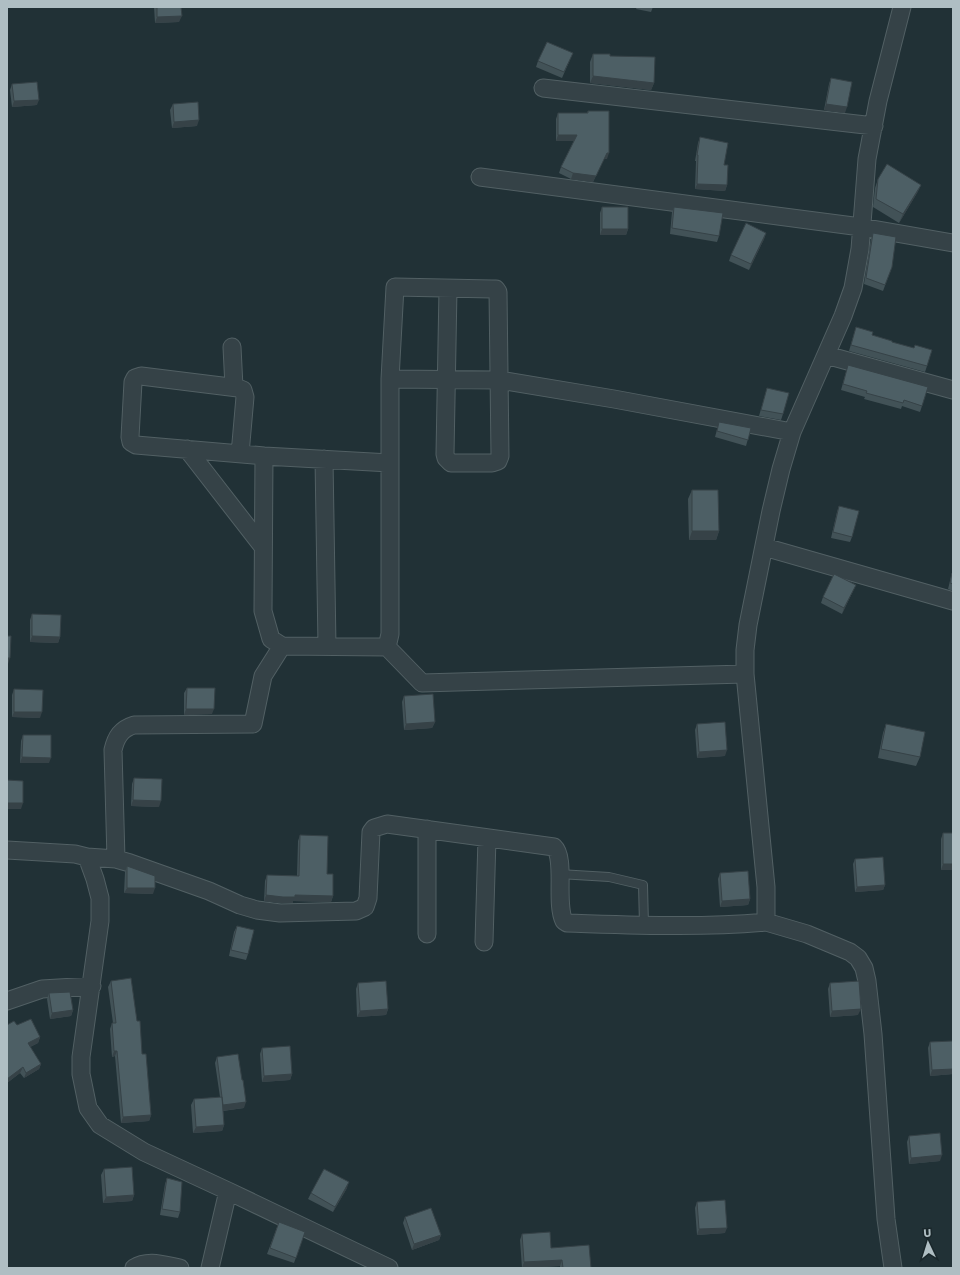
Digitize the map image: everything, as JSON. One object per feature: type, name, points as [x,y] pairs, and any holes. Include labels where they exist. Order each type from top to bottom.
[{"type":"street","points":[[766,922],[766,887],[745,674],[745,650],[748,625],[778,483],[792,432],[843,316],[853,288],[860,249],[867,159],[878,102],[902,7]]},
{"type":"street","points":[[543,88],[874,126]]},
{"type":"street","points":[[480,177],[861,227],[953,243]]},
{"type":"street","points":[[387,647],[390,634],[390,379],[395,287],[496,289],[498,292],[500,456],[498,461],[492,463],[452,463],[448,461],[445,454],[448,289]]},
{"type":"street","points":[[232,346],[234,387]]},
{"type":"street","points":[[826,355],[953,390]]},
{"type":"street","points":[[240,454],[245,397],[243,390],[234,387],[141,376],[135,378],[132,390],[130,437],[131,442],[136,445],[187,449],[240,454],[264,456],[324,458],[390,463]]},
{"type":"street","points":[[390,379],[499,380],[614,399],[792,432]]},
{"type":"street","points":[[187,449],[263,547]]},
{"type":"street","points":[[264,456],[263,612],[271,639],[282,646],[387,647],[422,683],[745,674]]},
{"type":"street","points":[[324,458],[327,646]]},
{"type":"street","points":[[764,547],[953,601]]},
{"type":"street","points":[[116,859],[114,750],[115,741],[120,733],[126,727],[134,724],[253,724],[263,676],[282,646]]},
{"type":"street","points":[[7,850],[75,854],[87,857],[116,859],[171,877],[209,891],[240,905],[257,910],[280,913],[356,911],[365,907],[368,898],[371,832],[374,828],[387,824],[554,846],[558,853],[560,912],[564,921],[567,923],[737,925],[766,922],[807,934],[850,952],[858,958],[864,968],[867,981],[874,1034],[886,1219],[893,1268]]},
{"type":"street","points":[[427,934],[428,829]]},
{"type":"street","points":[[484,942],[487,838]]},
{"type":"street","points":[[87,857],[100,898],[100,921],[81,1074],[88,1108],[100,1125],[144,1152],[389,1268]]},
{"type":"street","points":[[7,1001],[42,989],[92,986]]},
{"type":"street","points":[[210,1268],[228,1191]]},
{"type":"street","points":[[134,1268],[142,1264],[152,1263],[180,1268]]},
{"type":"lane","points":[[559,874],[609,876],[643,885],[644,925]]},
{"type":"building","points":[[157,7],[181,7],[182,16],[157,17]]},
{"type":"building","points":[[547,42],[573,53],[564,72],[538,61]]},
{"type":"building","points":[[593,54],[655,57],[654,83],[593,76]]},
{"type":"building","points":[[831,78],[852,82],[847,107],[826,104]]},
{"type":"building","points":[[37,82],[39,100],[14,101],[12,84]]},
{"type":"building","points":[[198,102],[199,120],[174,122],[173,104]]},
{"type":"building","points":[[588,111],[609,111],[609,153],[607,153],[596,176],[573,173],[561,167],[577,135],[558,135],[558,113],[588,113]]},
{"type":"building","points":[[700,137],[728,143],[724,165],[728,165],[727,185],[697,184],[697,155]]},
{"type":"building","points":[[887,164],[921,185],[903,214],[876,199],[878,179]]},
{"type":"building","points":[[602,207],[628,207],[628,229],[602,229]]},
{"type":"building","points":[[674,207],[723,213],[719,236],[672,228]]},
{"type":"building","points":[[746,223],[766,233],[751,264],[731,255]]},
{"type":"building","points":[[873,233],[896,237],[892,267],[885,285],[866,278]]},
{"type":"building","points":[[856,327],[873,332],[872,335],[892,342],[914,348],[915,345],[932,350],[927,366],[851,345]]},
{"type":"building","points":[[848,365],[928,387],[922,406],[904,400],[903,403],[866,393],[867,391],[843,384]]},
{"type":"building","points":[[767,388],[789,393],[783,414],[761,410]]},
{"type":"building","points":[[719,422],[751,428],[748,440],[717,431]]},
{"type":"building","points":[[692,490],[718,490],[719,531],[692,531]]},
{"type":"building","points":[[839,506],[859,511],[852,537],[833,532]]},
{"type":"building","points":[[953,573],[953,584],[950,583]]},
{"type":"building","points":[[834,574],[856,585],[844,608],[823,597]]},
{"type":"building","points":[[32,614],[61,615],[60,637],[32,636]]},
{"type":"building","points":[[7,636],[11,636],[10,658],[7,658]]},
{"type":"building","points":[[187,688],[215,688],[214,709],[186,709]]},
{"type":"building","points":[[14,689],[43,690],[42,712],[14,712]]},
{"type":"building","points":[[433,694],[435,722],[406,724],[404,696]]},
{"type":"building","points":[[725,722],[727,750],[699,752],[697,724]]},
{"type":"building","points":[[886,724],[925,732],[920,757],[881,749]]},
{"type":"building","points":[[23,735],[51,735],[51,758],[22,757]]},
{"type":"building","points":[[134,778],[162,779],[161,801],[133,800]]},
{"type":"building","points":[[7,780],[23,781],[23,803],[7,803]]},
{"type":"building","points":[[943,833],[953,833],[953,864],[943,864]]},
{"type":"building","points":[[300,835],[328,836],[327,874],[333,874],[333,896],[295,895],[295,897],[283,897],[266,895],[267,875],[299,876]]},
{"type":"building","points":[[883,857],[885,885],[857,887],[855,859]]},
{"type":"building","points":[[127,866],[155,876],[155,888],[127,888]]},
{"type":"building","points":[[748,871],[750,899],[722,901],[720,873]]},
{"type":"building","points":[[237,926],[254,930],[248,954],[231,950]]},
{"type":"building","points":[[131,978],[137,1021],[140,1021],[142,1054],[146,1054],[151,1115],[123,1117],[117,1051],[114,1051],[112,1023],[116,1023],[111,981]]},
{"type":"building","points":[[386,981],[388,1009],[360,1011],[358,983]]},
{"type":"building","points":[[859,981],[861,1009],[832,1011],[830,983]]},
{"type":"building","points":[[70,992],[73,1010],[52,1013],[49,993]]},
{"type":"building","points":[[31,1019],[40,1037],[28,1043],[41,1064],[26,1073],[23,1067],[7,1079],[7,1025],[14,1021],[17,1025]]},
{"type":"building","points":[[953,1041],[953,1069],[932,1070],[930,1042]]},
{"type":"building","points":[[290,1046],[292,1074],[264,1076],[262,1048]]},
{"type":"building","points":[[238,1054],[246,1102],[223,1105],[217,1057]]},
{"type":"building","points":[[222,1097],[224,1125],[196,1127],[194,1099]]},
{"type":"building","points":[[940,1133],[942,1155],[911,1158],[909,1136]]},
{"type":"building","points":[[132,1167],[134,1195],[106,1197],[104,1169]]},
{"type":"building","points":[[324,1169],[349,1182],[335,1207],[311,1193]]},
{"type":"building","points":[[167,1178],[182,1182],[180,1212],[162,1209]]},
{"type":"building","points":[[725,1200],[727,1228],[699,1229],[697,1202]]},
{"type":"building","points":[[431,1208],[441,1235],[414,1244],[405,1217]]},
{"type":"building","points":[[279,1222],[305,1232],[296,1258],[270,1248]]},
{"type":"building","points":[[550,1232],[551,1248],[589,1245],[591,1268],[563,1268],[562,1260],[524,1262],[522,1234]]}]
